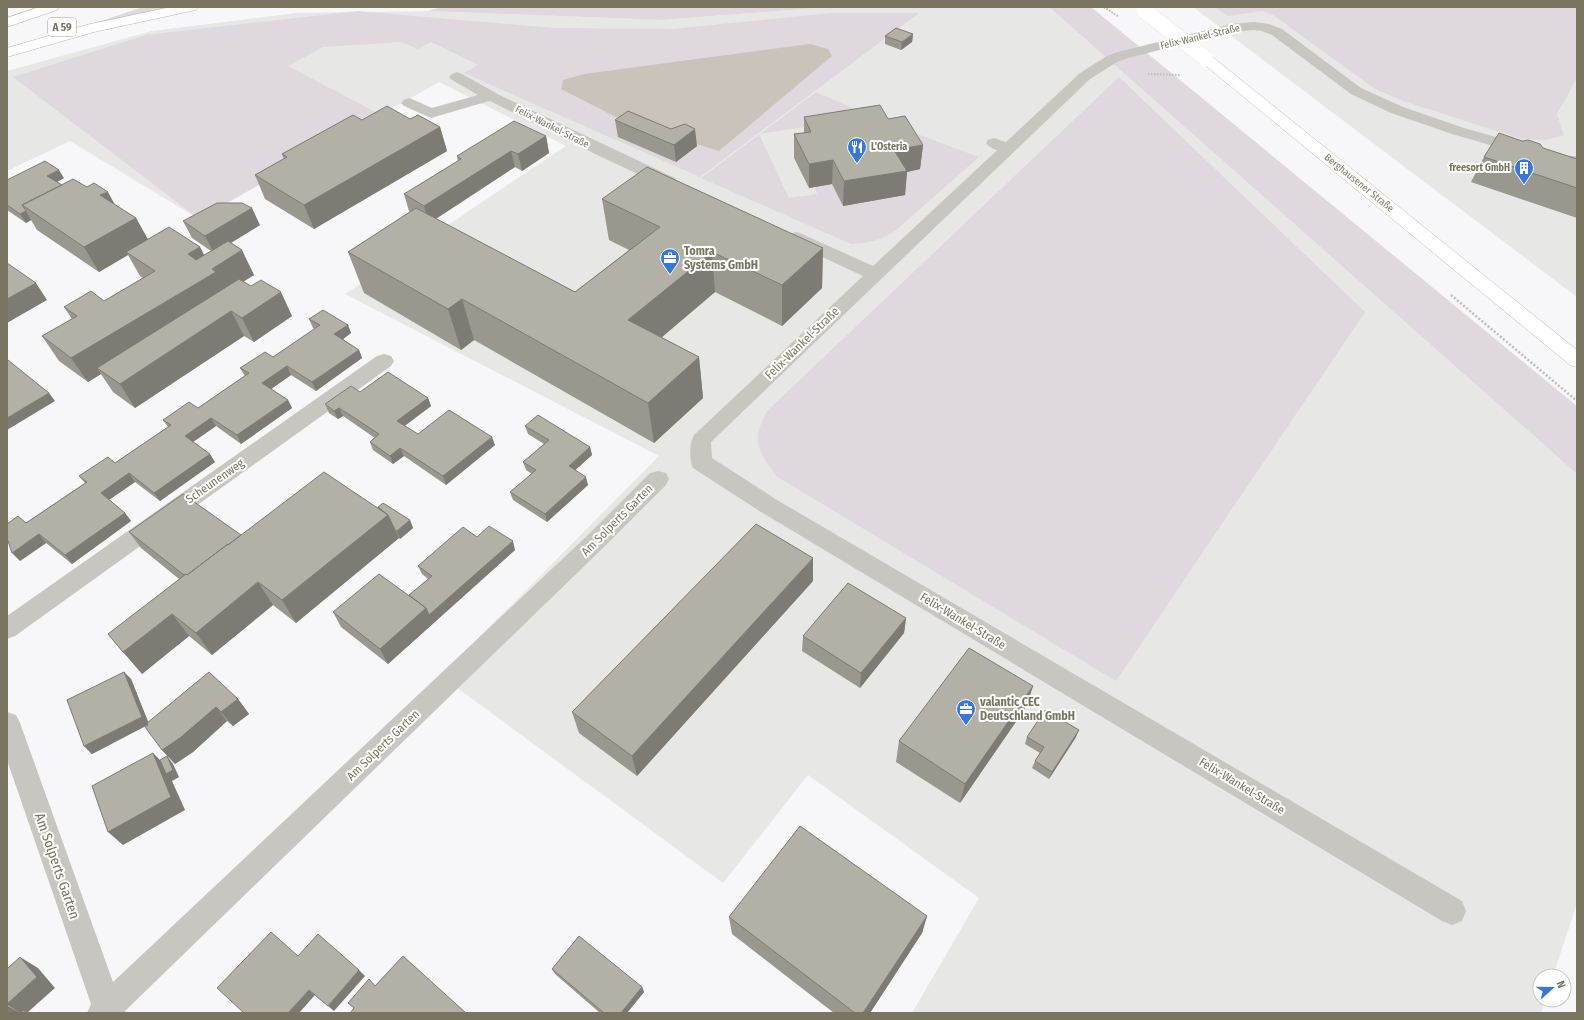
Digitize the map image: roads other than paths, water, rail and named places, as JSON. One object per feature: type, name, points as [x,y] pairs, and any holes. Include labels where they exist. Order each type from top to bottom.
[{"type":"main road","name":"A 59","points":[[7,23],[52,7]]},
{"type":"main road","points":[[7,53],[91,28],[191,7]]},
{"type":"main road","name":"Berghausener Straße","points":[[1142,9],[1205,58],[1577,360]]},
{"type":"main road","name":"A 59","points":[[7,47],[110,10]]},
{"type":"street","name":"Felix-Wankel-Straße","points":[[1452,911],[770,506],[701,462],[701,440],[875,274],[1001,145],[1085,76],[1123,54],[1232,28],[1254,26],[1264,27],[1277,32],[1356,91],[1397,110],[1458,131],[1562,161],[1577,161]]},
{"type":"street","name":"Felix-Wankel-Straße","points":[[456,77],[599,150],[686,190]]},
{"type":"street","points":[[409,103],[431,113],[492,96]]},
{"type":"street","points":[[781,232],[875,274]]},
{"type":"street","name":"Scheunenweg","points":[[7,629],[384,361]]},
{"type":"street","name":"Am Solperts Garten","points":[[7,723],[107,1012],[658,480]]},
{"type":"place","name":"L'Osteria","points":[[857,164]]},
{"type":"place","name":"freesort GmbH","points":[[1524,185]]},
{"type":"place","name":"Tomra Systems GmbH","points":[[670,275]]},
{"type":"place","name":"valantic CEC Deutschland GmbH","points":[[966,726]]}]
